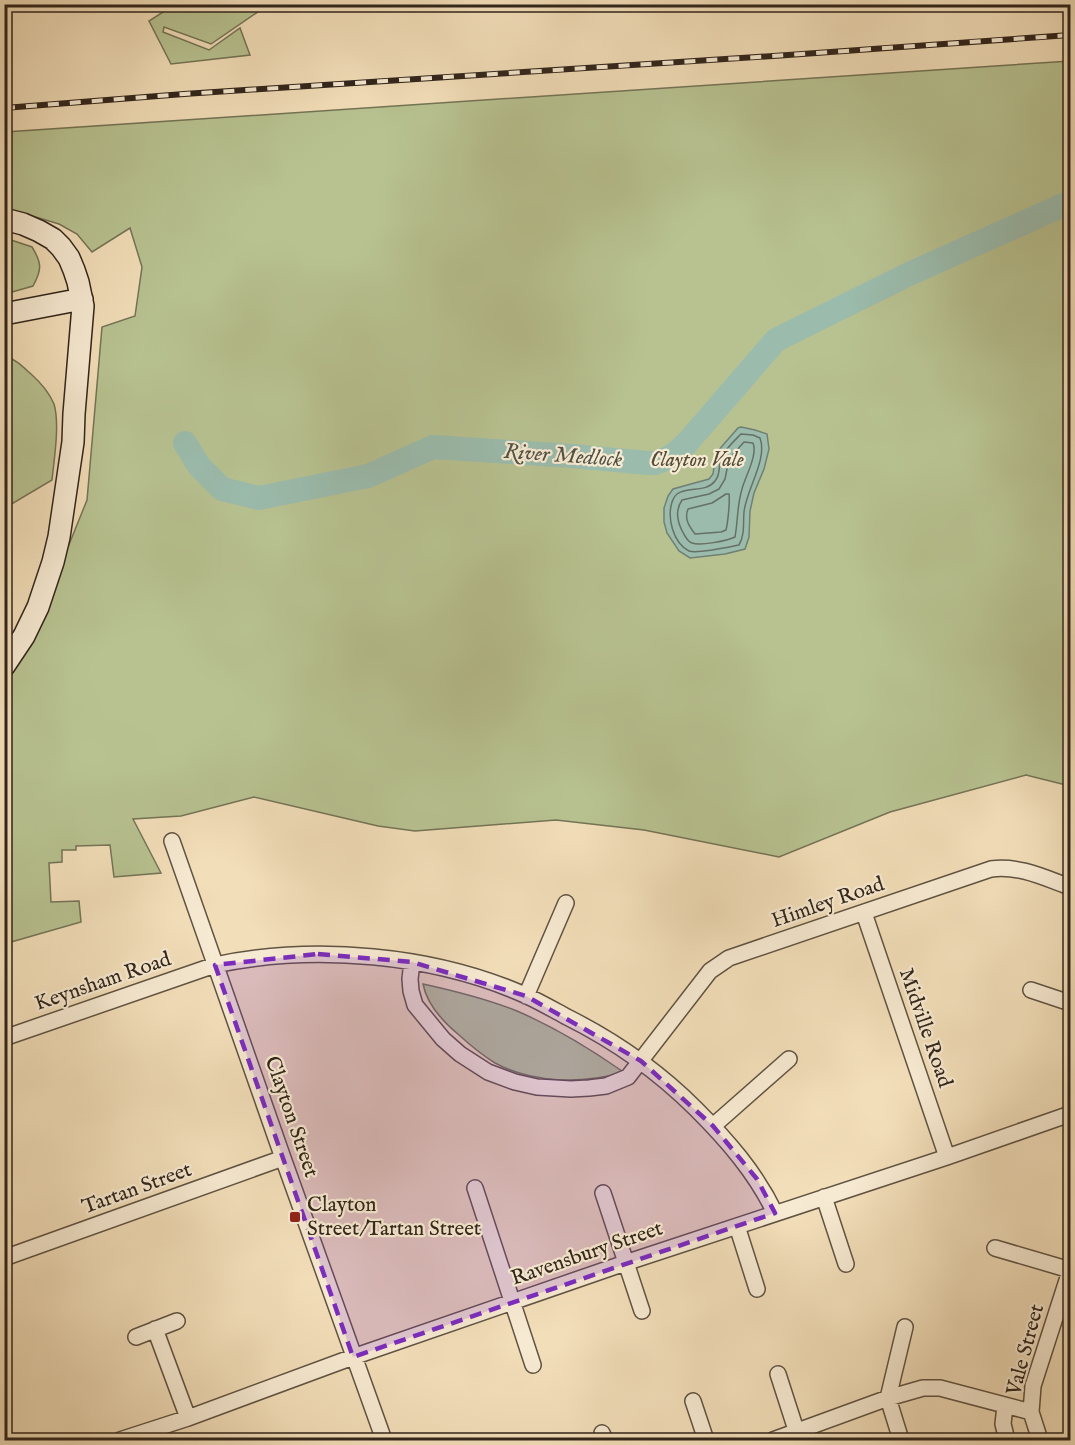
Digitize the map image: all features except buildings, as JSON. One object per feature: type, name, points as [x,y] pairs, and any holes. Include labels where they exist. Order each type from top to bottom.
[{"type":"street","points":[[4,219],[23,224],[53,239],[69,258],[78,282],[83,306],[73,442],[59,537],[38,607],[24,636],[4,666]]},
{"type":"street","points":[[4,314],[82,299]]},
{"type":"street","name":"Clayton Street","points":[[172,841],[384,1440]]},
{"type":"street","name":"Himley Road","points":[[412,962],[410,979],[415,1005],[443,1039],[460,1054],[488,1072],[515,1082],[537,1087],[589,1088],[606,1086],[628,1077],[710,971],[729,958],[991,869],[1017,870],[1071,887]]},
{"type":"street","points":[[526,996],[566,903]]},
{"type":"street","name":"Midville Road","points":[[864,913],[947,1157]]},
{"type":"street","name":"Keynsham Road","points":[[4,1038],[215,965],[240,960],[318,954],[366,956],[412,962],[458,972],[526,996],[586,1027],[641,1061],[675,1088],[713,1126],[757,1179],[775,1213]]},
{"type":"street","points":[[1031,990],[1071,1003]]},
{"type":"street","points":[[713,1126],[789,1059]]},
{"type":"street","name":"Ravensbury Street","points":[[120,1440],[136,1438],[353,1357],[625,1263],[1071,1114]]},
{"type":"street","name":"Tartan Street","points":[[4,1258],[283,1158]]},
{"type":"street","points":[[475,1188],[533,1365]]},
{"type":"street","points":[[603,1193],[642,1311]]},
{"type":"street","points":[[824,1197],[846,1264]]},
{"type":"street","points":[[737,1226],[757,1290]]},
{"type":"street","points":[[995,1248],[1071,1271]]},
{"type":"street","name":"Vale Street","points":[[1040,1440],[1031,1412],[1033,1386],[1071,1271]]},
{"type":"street","points":[[136,1337],[177,1321]]},
{"type":"street","points":[[901,1440],[888,1398],[905,1327]]},
{"type":"street","points":[[155,1329],[188,1418]]},
{"type":"street","points":[[778,1374],[797,1433]]},
{"type":"street","points":[[773,1440],[888,1398],[923,1388],[940,1388],[1031,1412]]},
{"type":"street","points":[[693,1401],[706,1440]]},
{"type":"street","name":"Vale Street","points":[[1005,1406],[1003,1424],[1007,1440]]},
{"type":"highlighted area","points":[[318,954],[412,962],[526,996],[641,1061],[713,1126],[757,1179],[775,1213],[353,1357],[215,965]]},
{"type":"green space","points":[[174,5],[268,5],[211,44],[164,27],[163,32],[209,50],[240,28],[250,55],[171,64],[149,21]]},
{"type":"green space","name":"Clayton Vale","points":[[1070,61],[1070,786],[1026,775],[890,812],[779,857],[644,830],[556,820],[415,831],[378,826],[254,797],[181,816],[133,819],[161,873],[114,877],[110,845],[76,846],[76,850],[62,850],[62,862],[49,863],[51,902],[79,901],[81,922],[11,942],[4,918],[5,674],[60,567],[87,500],[102,327],[135,316],[142,267],[130,228],[92,252],[77,234],[59,224],[5,208],[5,132]]},
{"type":"green space","points":[[5,238],[32,247],[40,266],[33,286],[5,294]]},
{"type":"green space","points":[[4,355],[35,377],[50,396],[56,412],[52,480],[5,508]]},
{"type":"green space","points":[[423,984],[517,1011],[571,1038],[622,1071],[606,1077],[557,1080],[509,1070],[485,1057],[447,1024],[432,1006]]},
{"type":"water","points":[[741,427],[767,434],[769,449],[754,493],[750,511],[749,537],[745,549],[690,558],[679,551],[667,533],[664,508],[668,496],[673,489],[709,479],[713,474],[716,453]]},
{"type":"waterway","name":"River Medlock","points":[[185,443],[199,466],[222,489],[259,498],[368,476],[433,447],[655,463],[668,458],[687,443],[776,340],[909,274],[1070,202]]},
{"type":"railway","points":[[4,108],[1070,35]]},
{"type":"place","name":"Clayton Street/Tartan Street","points":[[295,1217]]}]
